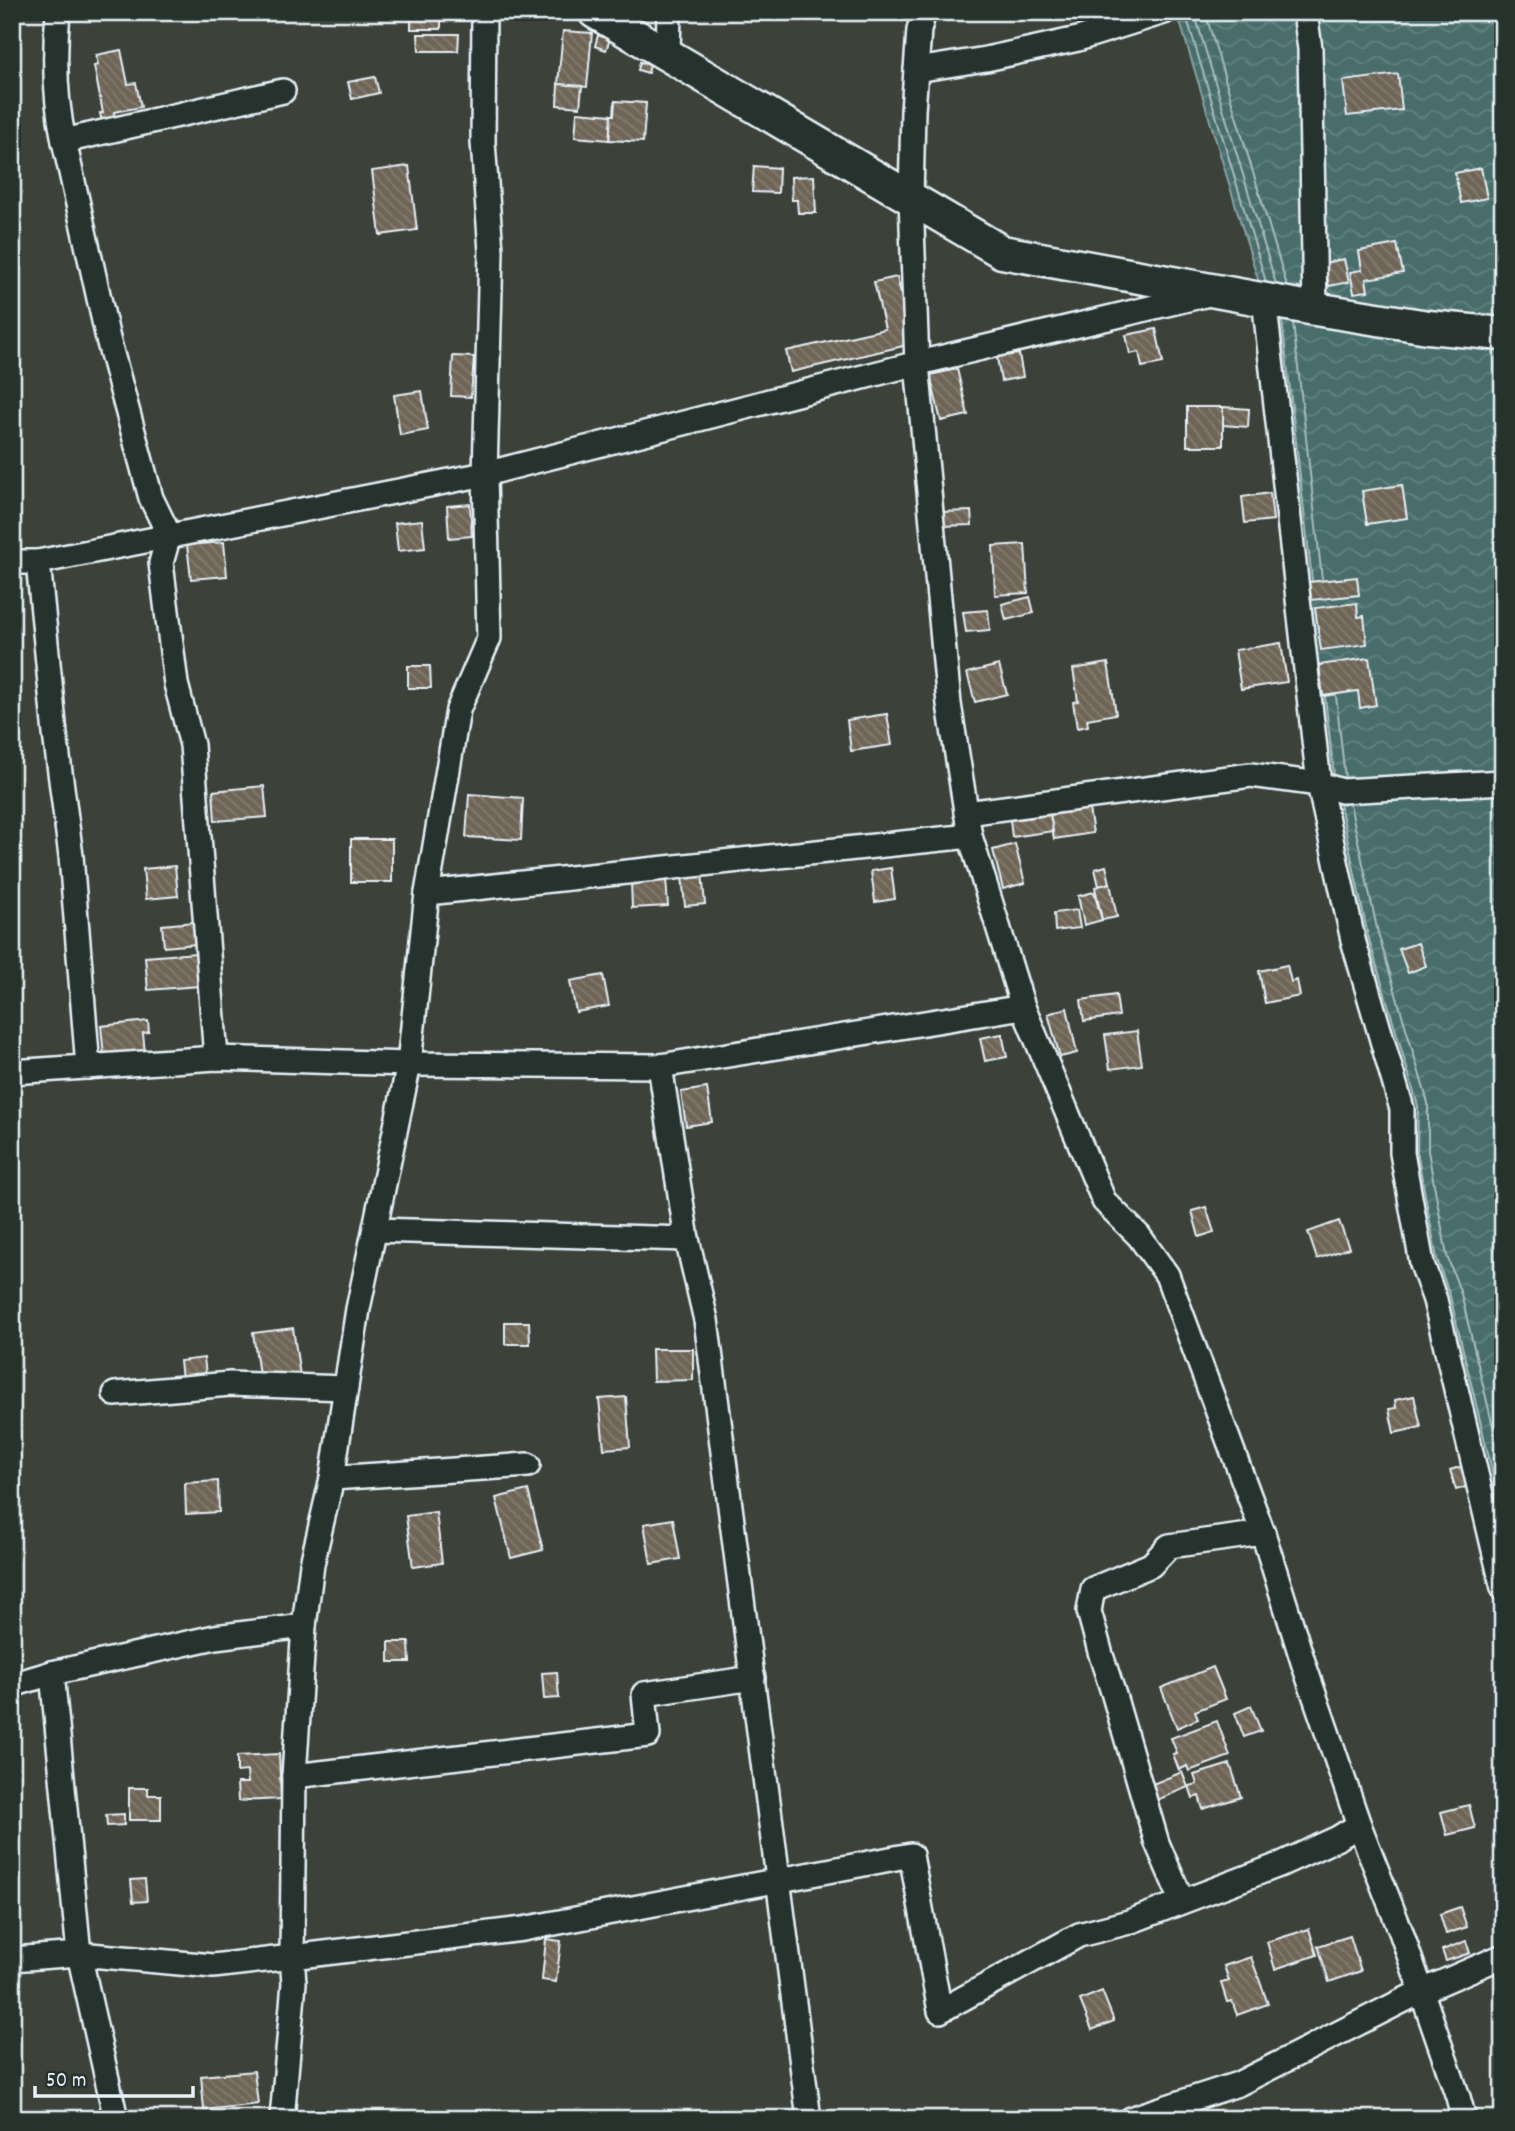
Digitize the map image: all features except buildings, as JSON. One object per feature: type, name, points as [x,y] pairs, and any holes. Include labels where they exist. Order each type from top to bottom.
[{"type":"street","points":[[58,12],[56,35],[60,119],[64,141],[108,339],[151,498],[169,535],[160,564],[176,684],[192,745],[216,1058]]},
{"type":"street","points":[[282,2119],[294,1983],[294,1776],[304,1626],[312,1564],[332,1478],[358,1308],[409,1065],[427,894],[458,710],[489,638],[485,474],[491,251],[482,142],[484,12]]},
{"type":"street","points":[[596,12],[1002,252],[1315,309],[1428,327],[1503,334]]},
{"type":"street","points":[[668,55],[669,12]]},
{"type":"street","points":[[916,70],[986,59],[1078,39],[1164,12]]},
{"type":"street","points":[[1306,12],[1310,50],[1315,309]]},
{"type":"street","points":[[921,18],[913,111],[911,198],[917,364],[949,704],[968,825],[1023,1007],[1104,1200],[1139,1236],[1167,1275],[1263,1533],[1304,1665],[1359,1825],[1380,1874],[1422,1992],[1464,2119]]},
{"type":"street","points":[[64,141],[283,91]]},
{"type":"street","points":[[88,1067],[71,856],[55,734],[20,558],[169,535],[485,474],[917,364],[1219,291]]},
{"type":"street","points":[[1264,299],[1319,784],[1353,940],[1402,1109],[1402,1153],[1422,1264],[1435,1300],[1503,1588]]},
{"type":"street","points":[[427,894],[968,825],[1251,775],[1319,784],[1342,791],[1503,782]]},
{"type":"street","points":[[12,1072],[216,1058],[409,1065],[660,1066],[1023,1007]]},
{"type":"street","points":[[660,1066],[687,1239],[706,1320],[809,2119]]},
{"type":"street","points":[[375,1230],[687,1239]]},
{"type":"street","points":[[115,1394],[230,1384],[346,1388]]},
{"type":"street","points":[[332,1478],[528,1465]]},
{"type":"street","points":[[1182,1902],[1157,1843],[1101,1655],[1089,1611],[1093,1589],[1151,1565],[1169,1546],[1263,1533]]},
{"type":"street","points":[[12,1685],[52,1673],[215,1637],[304,1626]]},
{"type":"street","points":[[52,1673],[79,1954],[116,2119]]},
{"type":"street","points":[[294,1776],[648,1735],[644,1694],[753,1678]]},
{"type":"street","points":[[12,1959],[79,1954],[213,1966],[292,1957],[523,1929],[911,1855],[940,2011],[1079,1935],[1129,1922],[1279,1865],[1338,1838],[1359,1825]]},
{"type":"street","points":[[1141,2118],[1238,2084],[1422,1992],[1503,1956]]},
{"type":"water","points":[[1177,12],[1503,12],[1503,1588],[1319,784],[1264,299]]}]
